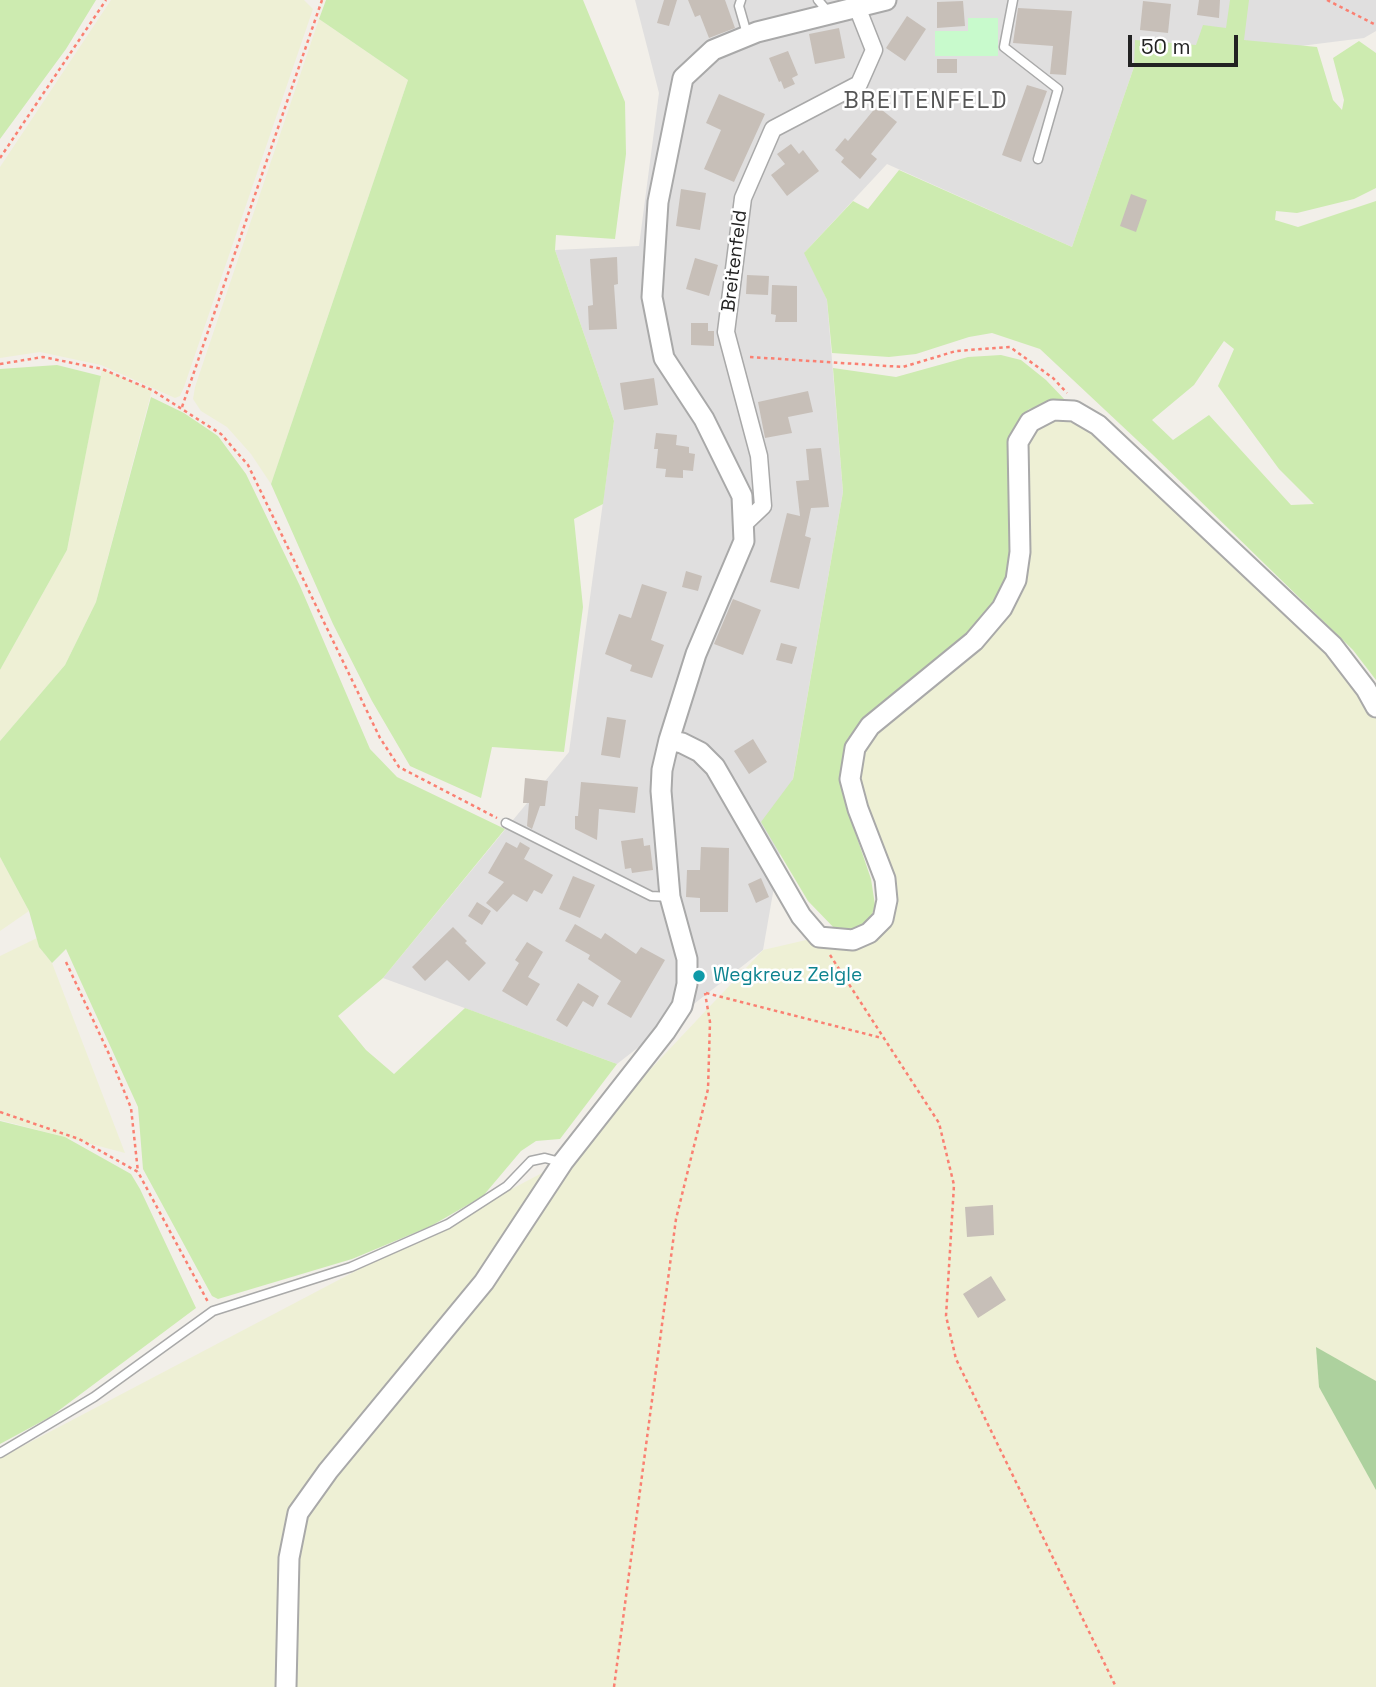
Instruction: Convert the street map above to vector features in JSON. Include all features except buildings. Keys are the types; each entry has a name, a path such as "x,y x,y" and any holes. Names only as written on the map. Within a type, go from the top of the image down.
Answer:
{"street":[{"path":"286,1687 289,1558 298,1513 328,1471 484,1282 563,1162 665,1031 681,1006 687,984 687,959 670,897 660,791 669,740 696,654 744,541 742,496 704,419 664,358 652,297 658,202 683,78 713,51 823,7 857,7 886,0"},
{"name":"Breitenfeld","path":"743,526 763,506 760,456 726,332 743,198 774,129 859,84 874,51 857,7"},
{"path":"669,740 700,752 715,766 801,916 819,937 853,940 869,933 883,919 887,900 886,879 858,809 850,779 855,748 870,726 974,640 1002,608 1016,580 1020,552 1018,442 1030,422 1053,410 1074,411 1098,425 1333,646 1366,689 1376,707"}],"lane":[{"path":"741,0 739,6 748,36"},
{"path":"1013,0 1004,47 1058,89 1038,159"},
{"path":"506,823 651,896 670,897"},
{"path":"0,1453 94,1397 213,1311 351,1267 448,1224 507,1186 531,1161 545,1158 563,1162"}],"path":[{"path":"0,158 106,0"},
{"path":"182,407 322,0"},
{"path":"1327,0 1376,26"},
{"path":"732,356 903,367 956,351 1010,347 1053,378 1071,397"},
{"path":"0,364 43,356 102,369 152,390 221,434 248,465 380,738 399,766 506,823"},
{"path":"819,937 939,1123 954,1185 946,1316 956,1359 1116,1687"},
{"path":"66,962 131,1108 138,1172 213,1311"},
{"path":"687,984 705,993 884,1039"},
{"path":"614,1687 676,1219 708,1088 710,1022 705,993"},
{"path":"0,1112 79,1139 138,1172"}],"shaded area":[{"path":"635,0 1376,0 1376,31 1364,38 1134,67 1072,247 887,164 805,252 827,300 843,492 763,950 617,1064 383,978 569,752 614,421 555,250 639,246 659,93"}],"green space":[{"path":"0,0 96,0 66,49 0,139"},
{"path":"111,0 304,0 313,9 184,387 180,396 175,398 101,365 40,352 0,358 0,167"},
{"path":"326,0 583,0 625,102 626,154 615,239 556,235 555,250 614,421 603,504 574,519 583,607 564,752 492,747 481,798 410,766 372,701 333,624 271,484 408,80 319,19"},
{"path":"1230,0 1249,0 1244,40 1317,47 1333,100 1342,110 1344,100 1333,58 1359,41 1376,53 1376,188 1354,199 1297,213 1276,211 1275,220 1298,227 1376,201 1376,680 1353,650 1040,349 992,333 969,337 916,354 889,357 832,353 827,300 804,253 853,201 868,209 899,170 1072,247 1134,67 1135,40 1196,45 1203,25 1226,28","holes":["1224,341 1234,349 1218,386 1279,469 1314,504 1291,505 1209,415 1173,440 1152,420 1194,385"]},
{"path":"968,18 998,18 998,56 935,56 935,31 968,31"},
{"path":"319,19 408,80 271,484 251,454 227,427 201,411 193,399"},
{"path":"1001,355 1021,360 1066,401 1029,409 1016,424 1009,450 1011,550 1006,580 998,600 979,626 848,738 842,763 842,783 871,879 875,905 870,920 862,929 851,932 837,931 808,901 761,822 793,779 843,492 833,368 896,377 968,357"},
{"path":"57,365 101,376 67,550 0,670 0,369"},
{"path":"102,369 152,390 96,602 65,665 0,741 0,670 67,550"},
{"path":"151,397 184,413 218,436 246,474 300,586 370,749 397,777 505,829 383,978 338,1016 366,1050 394,1074 465,1008 617,1064 560,1139 536,1141 521,1151 483,1196 431,1226 352,1259 218,1299 212,1296 143,1169 138,1107 66,949 52,963 39,947 29,911 0,857 0,741 65,665 96,602"},
{"path":"1074,411 1358,679 1376,718 1376,1687 0,1687 0,1458 563,1162 763,950 819,937 896,893 861,798 855,748 933,686 1011,611 1026,488 1030,422"},
{"path":"0,857 29,911 0,931"},
{"path":"37,938 39,947 52,963 125,1153 0,1120 0,956"},
{"path":"0,1121 65,1137 131,1174 196,1308 50,1417 0,1444"},
{"path":"1316,1347 1376,1381 1376,1490 1319,1387"}],"place":[{"name":"Wegkreuz Zelgle","path":"699,976"}],"district":[{"name":"BREITENFELD","path":"926,102"}]}
